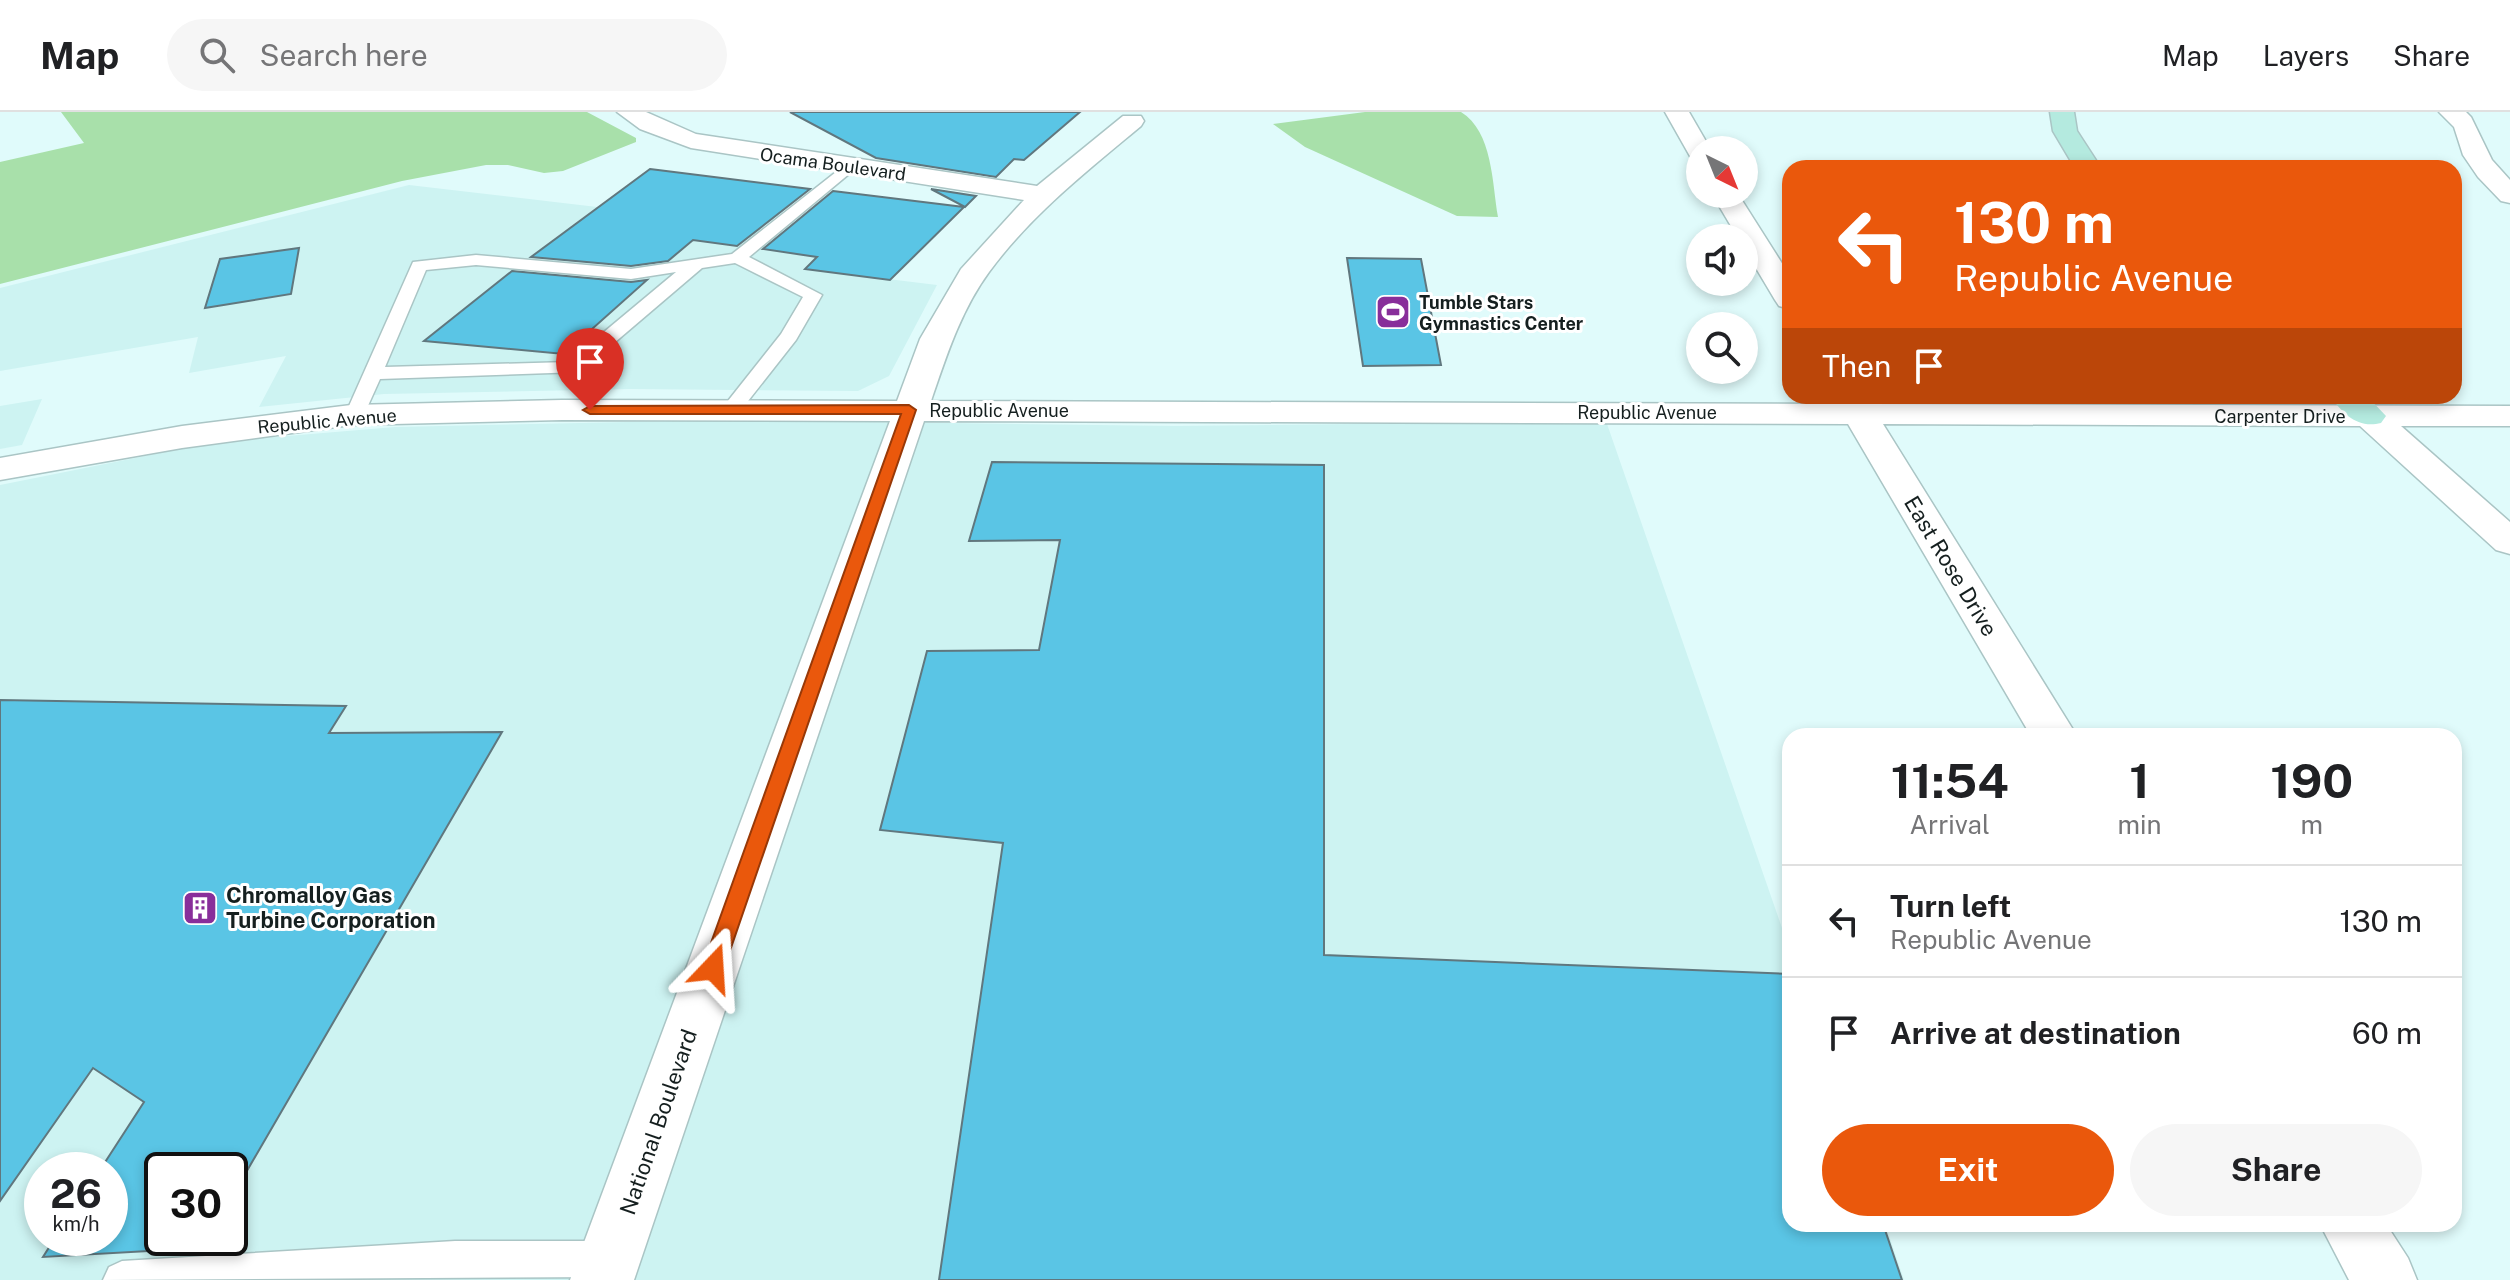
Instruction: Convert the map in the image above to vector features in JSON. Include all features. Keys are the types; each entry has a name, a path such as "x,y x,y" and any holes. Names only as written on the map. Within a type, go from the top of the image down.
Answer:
{"street":[{"name":"Ocama Boulevard","path":"629,112 691,141 1043,195"},
{"path":"1677,112 1690,136"},
{"path":"2062,112 2065,131 2083,160"},
{"path":"2451,112 2463,120 2472,135 2476,156 2510,195"},
{"name":"National Boulevard","path":"606,1270 936,339 976,269 1043,195 1132,121"},
{"path":"1734,208 1782,287"},
{"name":"Republic Avenue","path":"0,469 182,437 355,415 562,410 1853,405"},
{"name":"Carpenter Drive","path":"1853,405 2358,406 2510,416"},
{"name":"East Rose Drive","path":"1853,405 2049,728"},
{"path":"2358,406 2510,542"},
{"path":"2356,1232 2385,1280"}],"lane":[{"path":"355,415 419,266 476,260 631,274 737,258 850,166"},
{"path":"730,411 789,336 813,295 737,258"},
{"path":"371,373 573,368 698,263"},
{"path":"122,1280 451,1270 606,1270"}],"shaded area":[{"path":"409,185 597,207 563,233 682,248 713,224 792,235 774,251 817,257 806,269 937,285 889,376 858,391 630,389 384,394 259,407 286,356 189,373 198,337 0,371 0,288"},
{"path":"42,399 22,445 0,449 0,406"},
{"path":"724,420 1176,426 1606,421 1782,928 1782,1232 1888,1232 1904,1280 0,1280 0,485 215,442 395,427"}],"green space":[{"path":"61,112 587,112 636,138 636,142 563,171 544,173 508,165 486,165 402,181 0,284 0,162 84,143"},
{"path":"1365,112 1461,112 1472,121 1485,145 1498,217 1457,216 1305,147 1273,124"}],"building":[{"path":"790,112 1080,112 1024,160 1014,159 996,177 876,158"},
{"path":"650,169 810,189 737,246 693,240 668,261 631,266 531,257"},
{"path":"931,189 976,196 965,207"},
{"path":"833,191 964,207 890,280 805,269 817,257 763,249"},
{"path":"299,248 291,294 205,308 220,259"},
{"name":"Tumble Stars Gymnastics Center","path":"1347,258 1421,259 1441,365 1363,366"},
{"path":"512,271 631,282 647,280 564,354 424,341"},
{"path":"992,462 1324,465 1324,955 1782,974 1782,1232 1886,1232 1902,1280 939,1280 1003,843 880,830 927,651 1039,650 1060,540 969,541"},
{"name":"Chromalloy Gas Turbine Corporation","path":"0,700 346,706 329,733 502,732 248,1169 248,1152 144,1152 144,1251 128,1252 128,1152 112,1152 144,1102 93,1068 34,1152 24,1152 24,1167 0,1201"}],"place":[{"name":"Tumble Stars Gymnastics Center","path":"1393,312"},
{"name":"Chromalloy Gas Turbine Corporation","path":"200,908"}],"route":[{"path":"590,410 909,410 713,968"}]}
